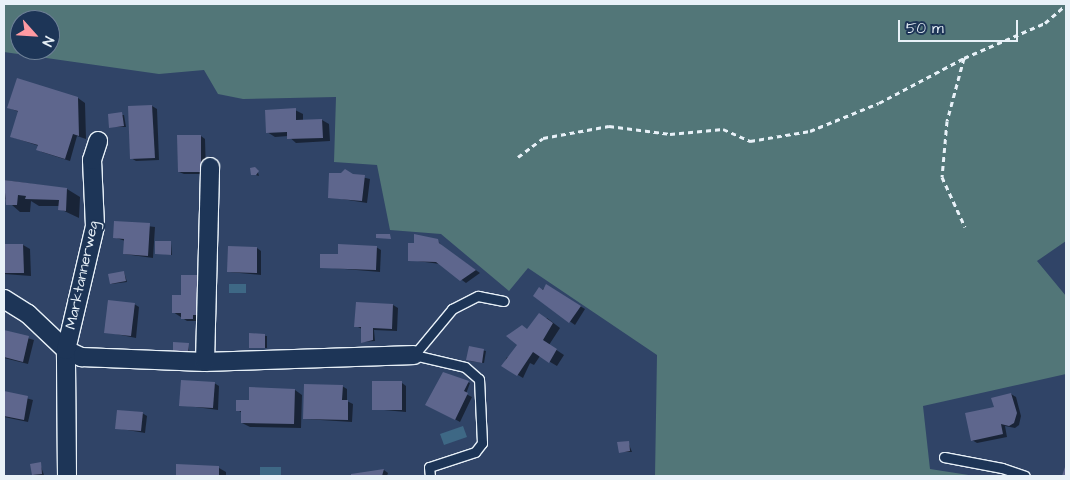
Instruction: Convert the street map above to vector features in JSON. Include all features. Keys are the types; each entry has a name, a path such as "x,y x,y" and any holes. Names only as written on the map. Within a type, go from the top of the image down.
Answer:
{"street":[{"name":"Marktannerweg","path":"67,476 66,350 95,226 92,160 98,140"},
{"path":"205,362 210,167"},
{"name":"Marktannerweg","path":"4,298 28,314 66,350 82,357 205,362 414,355"}],"lane":[{"path":"430,476 429,467 475,452 482,443 479,379 465,367 414,355 452,309 478,296 504,301"},
{"path":"944,458 1002,468 1025,476"}],"path":[{"path":"518,157 543,138 608,126 670,134 723,129 750,141 810,131 879,103 964,58 1045,22 1066,5"},
{"path":"964,58 947,121 942,177 966,227"}],"green space":[{"path":"4,4 1066,4 1066,241 1037,261 1066,296 1066,374 923,406 930,469 975,476 655,476 657,355 528,268 509,291 441,234 390,230 377,165 334,162 336,97 243,99 218,94 204,70 159,74 60,60 60,10 10,10 10,53 4,52"}],"water":[{"path":"229,284 246,284 246,293 229,293"},
{"path":"463,426 467,437 444,445 440,434"},
{"path":"260,467 281,467 281,476 260,476"}],"building":[{"path":"17,78 78,97 79,136 73,134 65,159 36,150 38,145 10,137 18,111 7,108"},
{"path":"152,105 155,158 130,159 128,106"},
{"path":"296,108 296,120 322,119 323,138 287,139 287,132 266,133 265,110"},
{"path":"122,112 124,126 109,128 108,114"},
{"path":"177,135 201,135 201,172 178,172"},
{"path":"255,167 259,171 256,175 251,175 250,168"},
{"path":"345,169 353,174 365,175 362,201 328,198 329,173 341,173"},
{"path":"4,180 67,188 66,211 58,210 59,200 25,199 26,196 18,195 17,205 6,205"},
{"path":"114,221 150,223 148,256 123,254 124,239 113,238"},
{"path":"376,234 390,234 391,239 376,238"},
{"path":"414,234 438,239 439,243 476,270 460,281 436,262 408,261 408,243 414,243"},
{"path":"155,241 171,241 171,255 155,254"},
{"path":"4,244 23,244 24,273 4,273"},
{"path":"338,244 377,246 376,270 320,268 320,254 338,254"},
{"path":"228,246 257,247 257,273 227,272"},
{"path":"124,271 126,281 110,284 108,274"},
{"path":"181,275 199,275 199,315 193,315 193,319 181,319 181,313 172,313 172,295 181,295"},
{"path":"546,284 581,306 569,323 533,296 539,287 543,290"},
{"path":"108,300 135,303 131,336 104,333"},
{"path":"356,302 393,304 392,329 373,328 373,340 361,343 361,327 354,327"},
{"path":"539,313 553,323 543,340 557,349 549,363 533,352 517,376 501,366 517,345 506,336 522,325 527,329"},
{"path":"4,330 29,336 23,362 4,357"},
{"path":"249,333 265,334 265,348 249,348"},
{"path":"173,342 189,343 188,354 173,354"},
{"path":"469,346 484,349 482,363 466,360"},
{"path":"443,372 469,381 464,391 468,393 455,420 425,405"},
{"path":"181,380 215,382 213,408 179,406"},
{"path":"372,381 402,381 402,410 372,410"},
{"path":"304,384 343,385 342,400 348,400 348,420 303,419"},
{"path":"249,387 295,389 294,424 241,423 241,411 236,411 236,400 249,400"},
{"path":"4,391 28,396 24,420 4,416"},
{"path":"1011,393 1017,413 1014,423 1009,426 1001,424 1003,434 971,441 965,413 994,407 991,398"},
{"path":"117,410 143,412 141,431 115,429"},
{"path":"629,441 630,451 619,453 617,442"},
{"path":"41,462 42,474 32,475 30,464"},
{"path":"176,464 219,466 219,476 176,476"},
{"path":"1066,464 1066,476 1062,476"},
{"path":"384,469 382,476 351,476 351,474"}]}
